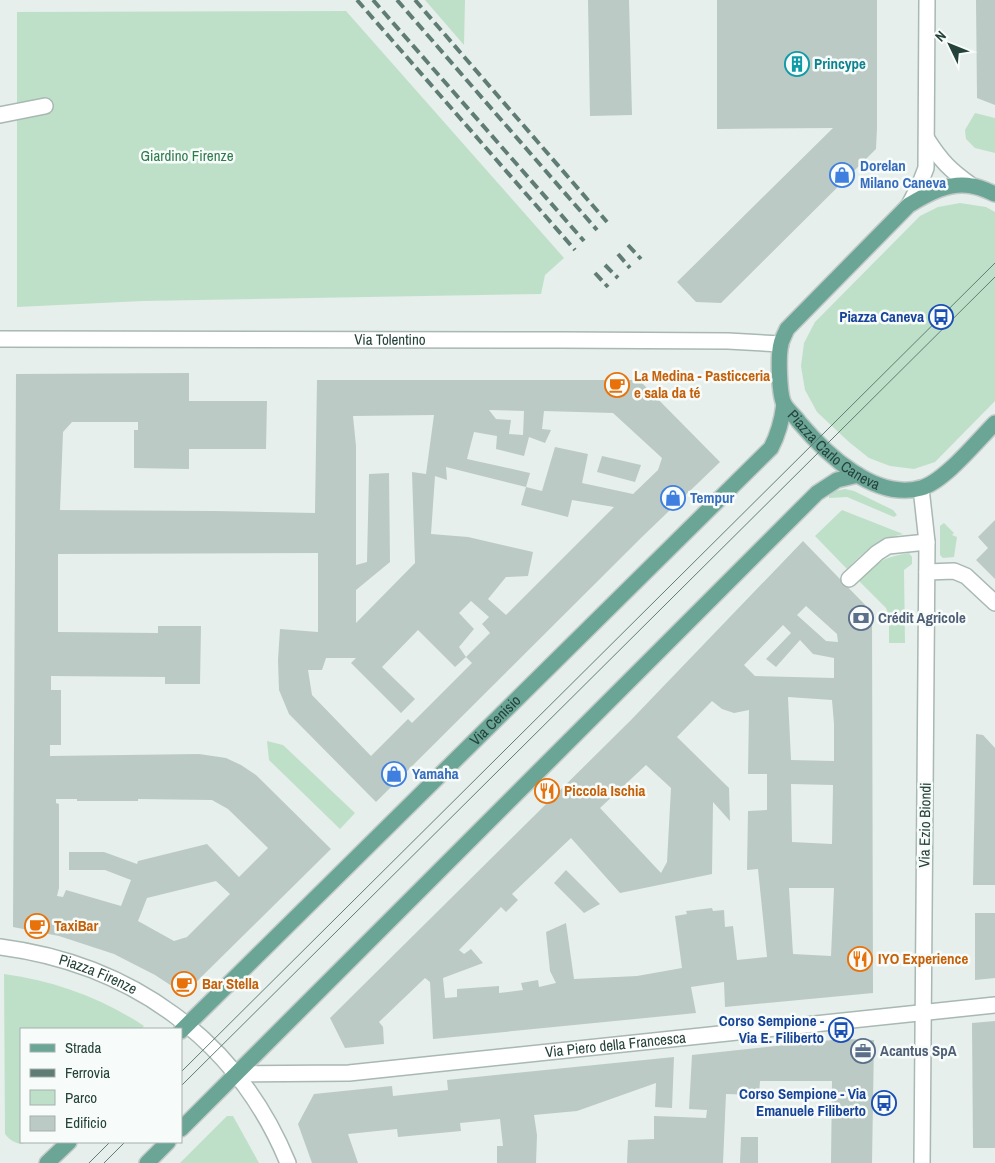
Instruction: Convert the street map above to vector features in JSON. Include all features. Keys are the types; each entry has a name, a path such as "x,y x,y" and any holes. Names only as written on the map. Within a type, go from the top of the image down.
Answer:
{"main road":[{"name":"Piazza Carlo Caneva","path":"993,430 935,482 921,488 899,491 879,486 858,475 823,448 784,404 779,364 781,344 787,330 798,316 909,204 932,192 952,186 971,185 995,194"},
{"name":"Via Cenisio","path":"184,1028 771,448 783,418 784,404"},
{"path":"182,1128 817,493 837,480 858,475"},
{"path":"47,1163 68,1143"},
{"path":"147,1163 167,1143"}],"street":[{"path":"927,0 927,139"},
{"path":"0,115 45,106"},
{"name":"Piazza Carlo Caneva","path":"927,139 940,160 971,185"},
{"name":"Piazza Carlo Caneva","path":"909,204 926,168 927,139"},
{"name":"Via Tolentino","path":"0,339 590,340 728,341 781,344"},
{"name":"Via Ezio Biondi","path":"921,488 927,542 922,1163"},
{"path":"848,579 877,552 888,546 927,542"},
{"path":"927,572 954,571 966,576 995,603"},
{"name":"Piazza Firenze","path":"0,947 47,954 100,972 148,997 184,1028 212,1048 236,1074 262,1112 276,1136 288,1163"},
{"name":"Via Piero della Francesca","path":"236,1074 349,1073 995,1005"}],"green space":[{"path":"425,0 465,0 464,45"},
{"name":"Giardino Firenze","path":"346,11 564,258 545,275 541,294 143,301 17,307 17,12"},
{"path":"975,113 995,118 995,153 975,148 966,139 965,130"},
{"path":"960,203 986,207 995,212 995,401 935,462 914,469 890,466 869,458 817,412 805,390 801,366 804,343 815,322 920,216 938,207"},
{"path":"845,489 854,491 893,510 897,515 894,517 847,497 829,498 835,491"},
{"path":"842,510 903,534 878,543 860,556 847,569 815,536"},
{"path":"944,523 954,533 952,535 957,537 954,557 943,558 940,555 940,526"},
{"path":"909,553 912,557 912,564 904,570 905,643 889,643 889,615 886,608 859,581 881,561"},
{"path":"267,741 283,745 355,813 340,829 269,760"},
{"path":"4,974 41,981 77,992 112,1007 144,1026 142,1028 20,1028 20,1143 25,1143 22,1144 13,1141 5,1134"},
{"path":"227,1116 233,1116 259,1163 180,1163"}],"building":[{"path":"588,0 629,0 632,115 590,116"},
{"name":"Princype","path":"717,0 877,0 876,149 721,303 696,302 677,282 833,128 717,129"},
{"path":"976,0 995,0 995,105 977,98"},
{"path":"189,373 189,401 267,401 266,449 189,449 189,469 134,468 134,430 138,430 138,422 72,422 63,432 60,510 315,513 317,380 639,380 720,462 376,802 289,714 279,690 280,629 318,632 318,553 58,554 58,632 158,633 158,626 201,626 200,684 165,684 165,677 51,676 51,690 61,690 61,745 50,745 50,756 199,754 226,758 256,775 331,849 184,994 155,975 114,954 59,936 13,927 16,374","holes":["489,410 524,411 523,435 509,434 511,420 496,419","544,411 613,413 662,458 658,470 633,494 582,483 588,454 555,447 542,491 526,487 530,473 467,459 474,432 497,436 496,449 524,456 529,437 545,443 551,430 542,429","434,415 426,474 412,472 415,563 356,623 356,590 390,562 389,473 369,474 367,562 356,565 356,446 353,416","446,467 526,487 521,505 568,517 572,500 614,507 506,615 488,599 506,577 528,576 533,552 468,537 431,534 435,476 447,480","471,601 489,617 482,624 490,633 466,657 459,647 474,629 459,613","418,630 455,667 466,657 472,663 412,723 408,719 371,756 312,695 308,670 322,670 326,658 356,658 351,663 401,713 415,699 382,667","56,799 77,799 77,801 138,801 138,799 212,800 228,809 268,848 239,877 207,844 138,861 137,864 104,852 69,852 69,870 105,870 131,880 121,906 66,890 63,897 57,896 59,888 59,804 56,803","216,881 230,894 187,937 174,941 138,921 147,898"]},
{"path":"602,456 641,465 635,482 597,472"},
{"path":"995,520 995,579 976,560 988,548 978,537"},
{"path":"803,541 872,612 873,993 725,1007 724,982 691,987 696,1013 433,1039 430,982 425,978 379,1022 383,1027 384,1044 345,1048 330,1018 631,720","holes":["806,606 837,634 838,642 826,641 797,615","783,625 791,633 766,659 776,667 800,640 813,654 834,658 834,678 755,676 744,665","788,697 832,700 834,761 791,760","712,701 722,709 734,713 749,710 748,774 767,774 767,810 748,811 747,870 758,869 767,957 737,960 733,926 725,927 724,910 713,911 712,908 686,911 687,914 675,916 682,968 637,976 574,979 566,923 546,932 550,971 556,983 539,987 538,980 521,983 523,990 499,993 499,986 457,989 457,997 445,998 443,978 483,963 471,949 464,954 459,950 501,907 506,912 518,900 512,894 571,838 620,893 712,874 713,802 730,821 729,788 677,737","646,765 671,788 667,862 661,873 600,808","791,784 833,785 832,844 792,842","789,888 834,888 831,956 793,954"]},
{"path":"976,734 983,735 995,748 995,885 973,885"},
{"path":"566,870 600,904 584,913 554,883"},
{"path":"975,913 995,913 995,978 975,980"},
{"path":"995,1021 995,1148 973,1148 972,1023"},
{"path":"842,1039 874,1040 872,1163 831,1163 832,1081 760,1081 759,1095 726,1094 723,1163 627,1163 628,1140 654,1139 654,1116 706,1118 707,1110 689,1109 692,1055"},
{"path":"674,1057 672,1108 655,1107 656,1083 577,1111 534,1115 537,1135 536,1163 497,1163 497,1146 503,1146 500,1119 460,1123 461,1131 398,1137 397,1129 348,1134 358,1163 312,1163 298,1124 314,1094 392,1086 393,1096 448,1090 447,1080"},
{"path":"741,1137 758,1137 758,1163 740,1163"}],"tram line":[{"path":"182,1071 995,263"},
{"path":"182,1085 995,277"},
{"path":"89,1163 109,1143"},
{"path":"104,1163 124,1143"}],"railway":[{"path":"357,0 575,250"},
{"path":"373,0 584,241"},
{"path":"397,0 597,230"},
{"path":"415,0 607,222"},
{"path":"628,245 641,259"},
{"path":"618,254 630,268"},
{"path":"605,265 618,278"},
{"path":"595,273 608,287"}],"place":[{"name":"Princype","path":"797,64"},
{"name":"Dorelan Milano Caneva","path":"842,175"},
{"name":"Piazza Caneva","path":"941,317"},
{"name":"La Medina - Pasticceria e sala da té","path":"617,385"},
{"name":"Tempur","path":"673,498"},
{"name":"Crédit Agricole","path":"861,618"},
{"name":"Yamaha","path":"394,774"},
{"name":"Piccola Ischia","path":"547,791"},
{"name":"TaxiBar","path":"37,926"},
{"name":"IYO Experience","path":"860,959"},
{"name":"Bar Stella","path":"184,984"},
{"name":"Corso Sempione - Via E. Filiberto","path":"841,1030"},
{"name":"Acantus SpA","path":"863,1051"},
{"name":"Corso Sempione - Via Emanuele Filiberto","path":"884,1103"}]}
